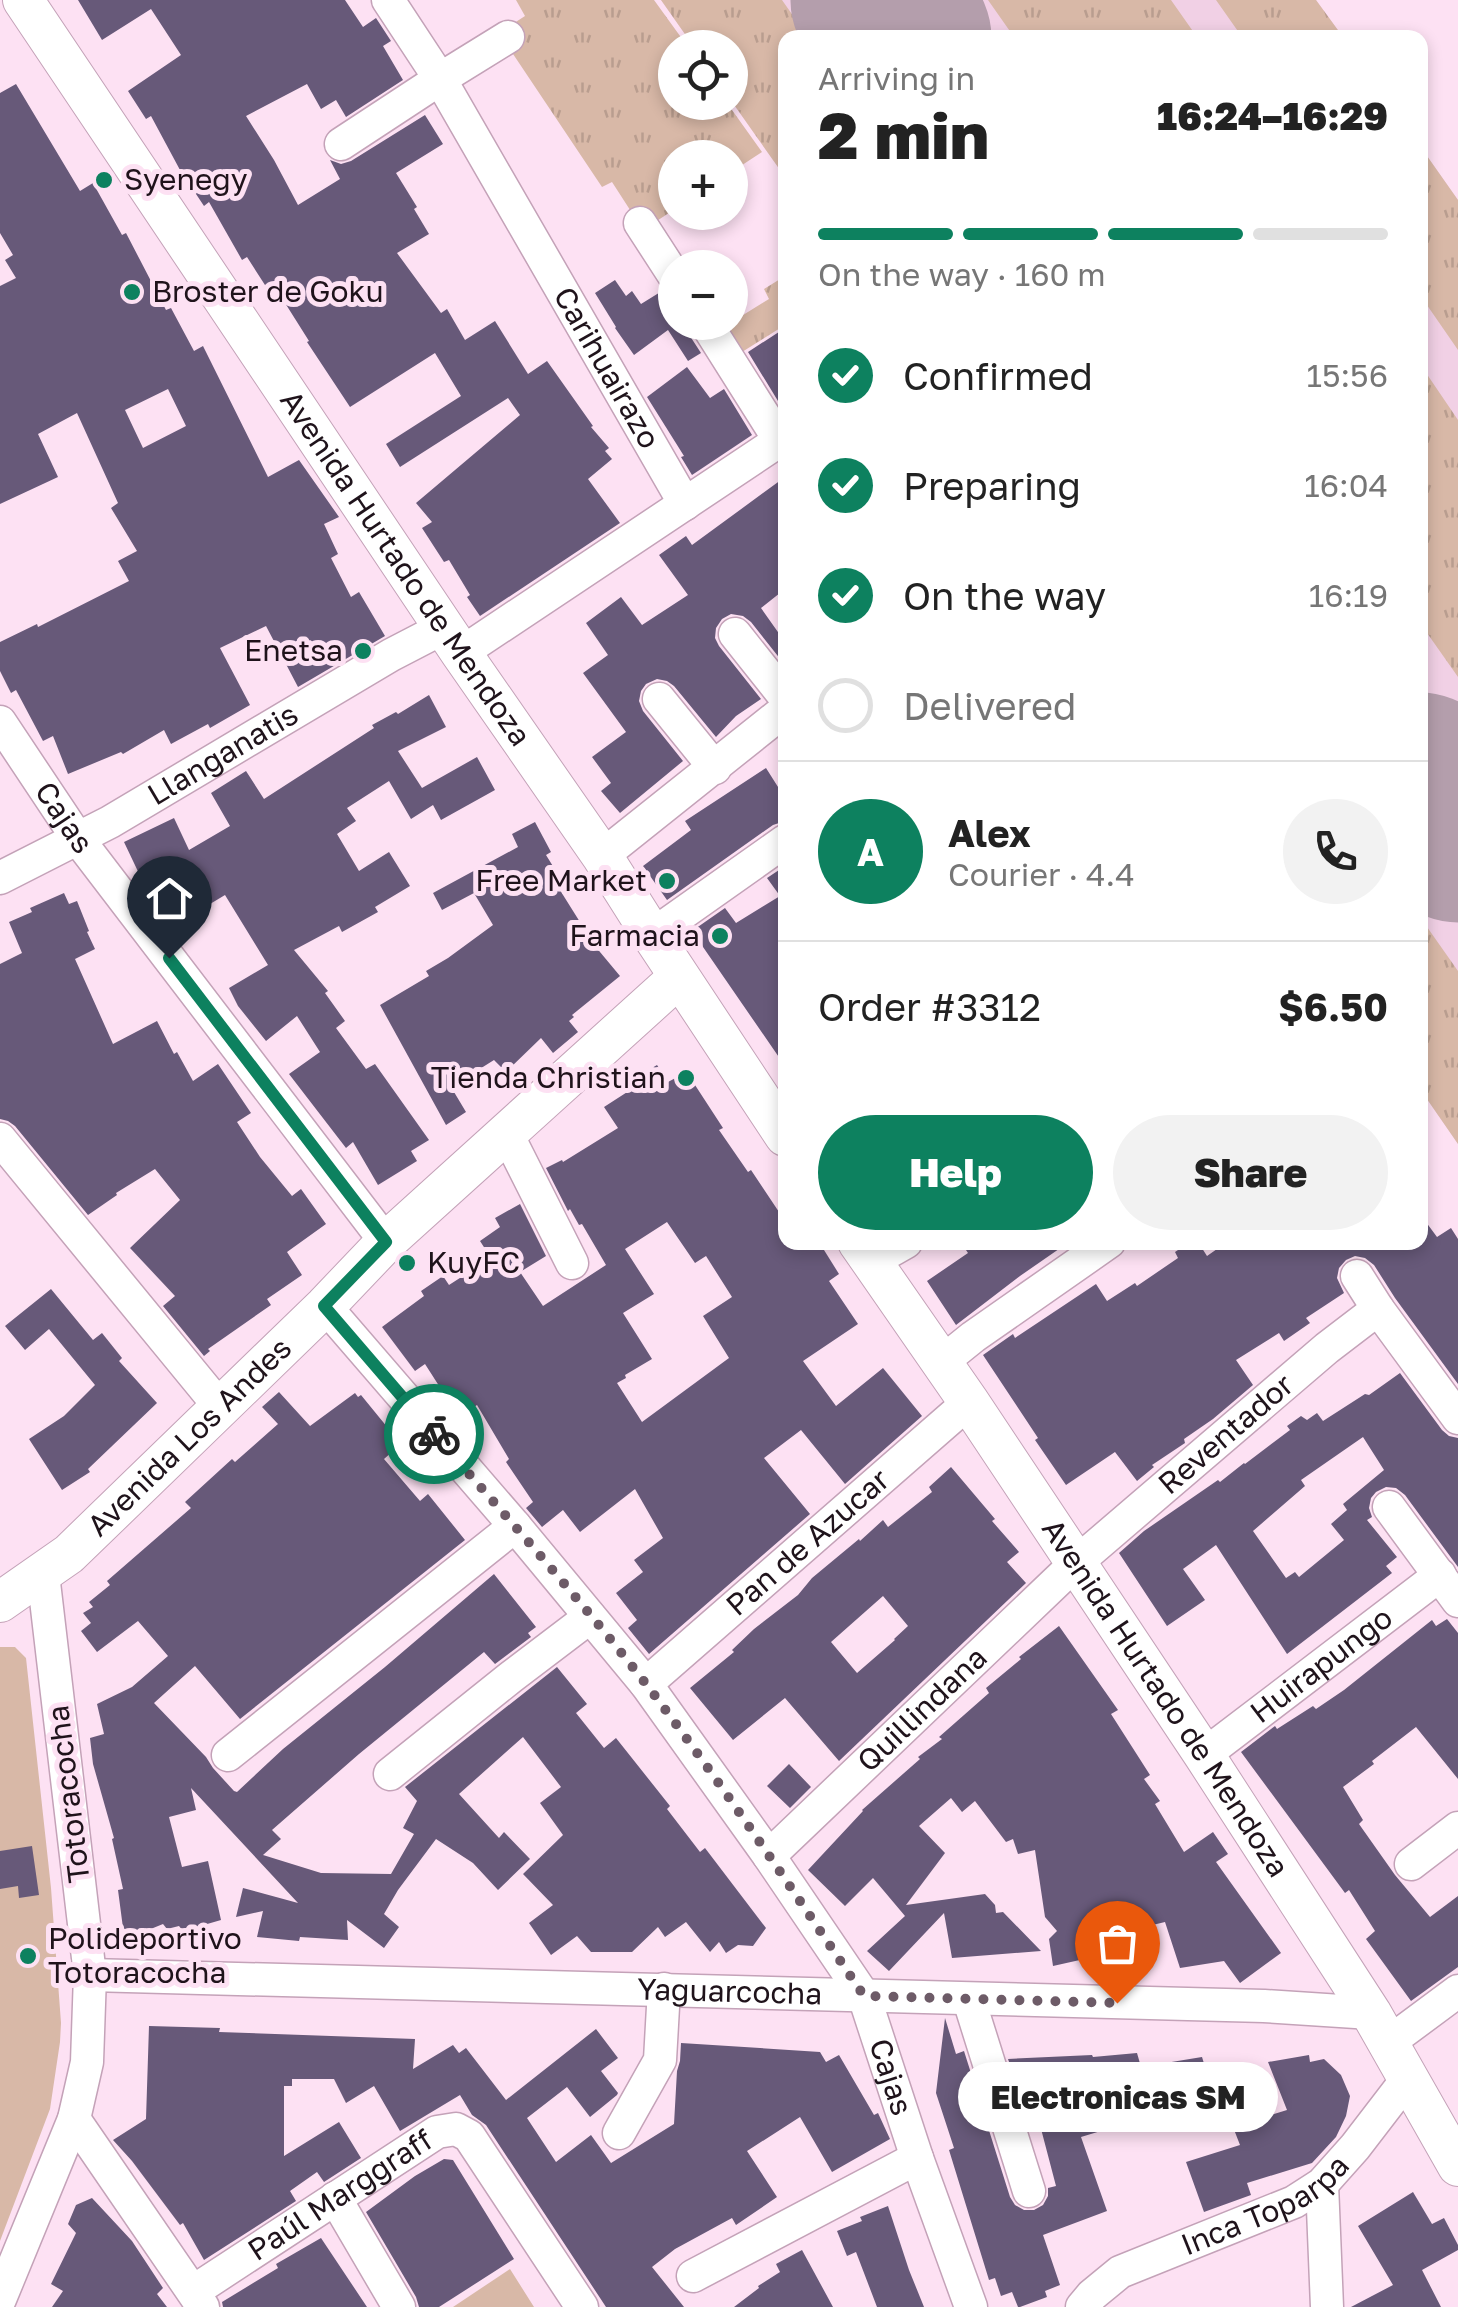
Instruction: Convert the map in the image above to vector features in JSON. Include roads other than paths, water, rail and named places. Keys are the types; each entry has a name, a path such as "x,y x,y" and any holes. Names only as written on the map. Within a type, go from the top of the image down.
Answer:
{"main road":[{"name":"Avenida Hurtado de Mendoza","path":"23,0 778,1122"},
{"name":"Avenida Los Andes","path":"0,1602 69,1554 386,1242 679,977"},
{"name":"Avenida Hurtado de Mendoza","path":"879,1250 942,1362 1204,1755 1379,2028 1458,2166"}],"street":[{"name":"Carihuairazo","path":"388,0 440,79 684,504"},
{"path":"341,144 508,37"},
{"path":"640,223 658,250"},
{"path":"717,340 778,433"},
{"path":"453,640 684,504 778,442"},
{"path":"736,634 778,688"},
{"name":"Llanganatis","path":"0,878 127,812 391,656 453,640"},
{"path":"659,699 714,768"},
{"path":"602,856 778,716"},
{"name":"Cajas","path":"0,722 78,838 386,1242"},
{"path":"652,935 778,846"},
{"path":"506,1132 572,1263"},
{"path":"0,1138 220,1407"},
{"path":"942,1362 1098,1250"},
{"path":"1357,1276 1458,1418"},
{"name":"Cajas","path":"324,1306 646,1684 864,1996 970,2307"},
{"name":"Reventador","path":"1076,1563 1378,1309"},
{"name":"Pan de Azucar","path":"646,1684 969,1402"},
{"name":"Huirapungo","path":"1204,1755 1449,1588 1388,1507"},
{"path":"228,1755 515,1526"},
{"name":"Quillindana","path":"769,1856 1076,1563"},
{"name":"Totoracocha","path":"0,2298 74,2119 87,2062 90,1975 43,1574"},
{"path":"390,1774 590,1616"},
{"path":"1410,1864 1458,1828"},
{"name":"Yaguarcocha","path":"90,1975 1264,2006 1379,2028"},
{"path":"619,2134 660,2060 664,1990"},
{"path":"1379,2028 1458,1990"},
{"path":"969,2000 1030,2191"},
{"name":"Inca Toparpa","path":"1087,2301 1120,2272 1294,2202 1322,2184 1356,2147 1408,2078"},
{"path":"74,2119 198,2299"},
{"name":"Paúl Marggraff","path":"198,2299 336,2198 437,2132 456,2129 469,2136 582,2307"},
{"path":"693,2276 917,2158"},
{"path":"1322,2184 1326,2307"},
{"path":"336,2198 399,2307"}],"place":[{"name":"Syenegy","path":"104,180"},
{"name":"Broster de Goku","path":"132,292"},
{"name":"Enetsa","path":"363,651"},
{"name":"Free Market","path":"667,881"},
{"name":"Farmacia","path":"720,936"},
{"name":"Tienda Christian","path":"686,1078"},
{"name":"KuyFC","path":"407,1263"},
{"name":"Polideportivo Totoracocha","path":"28,1956"},
{"name":"Electronicas SM","path":"1117,2003"}]}
